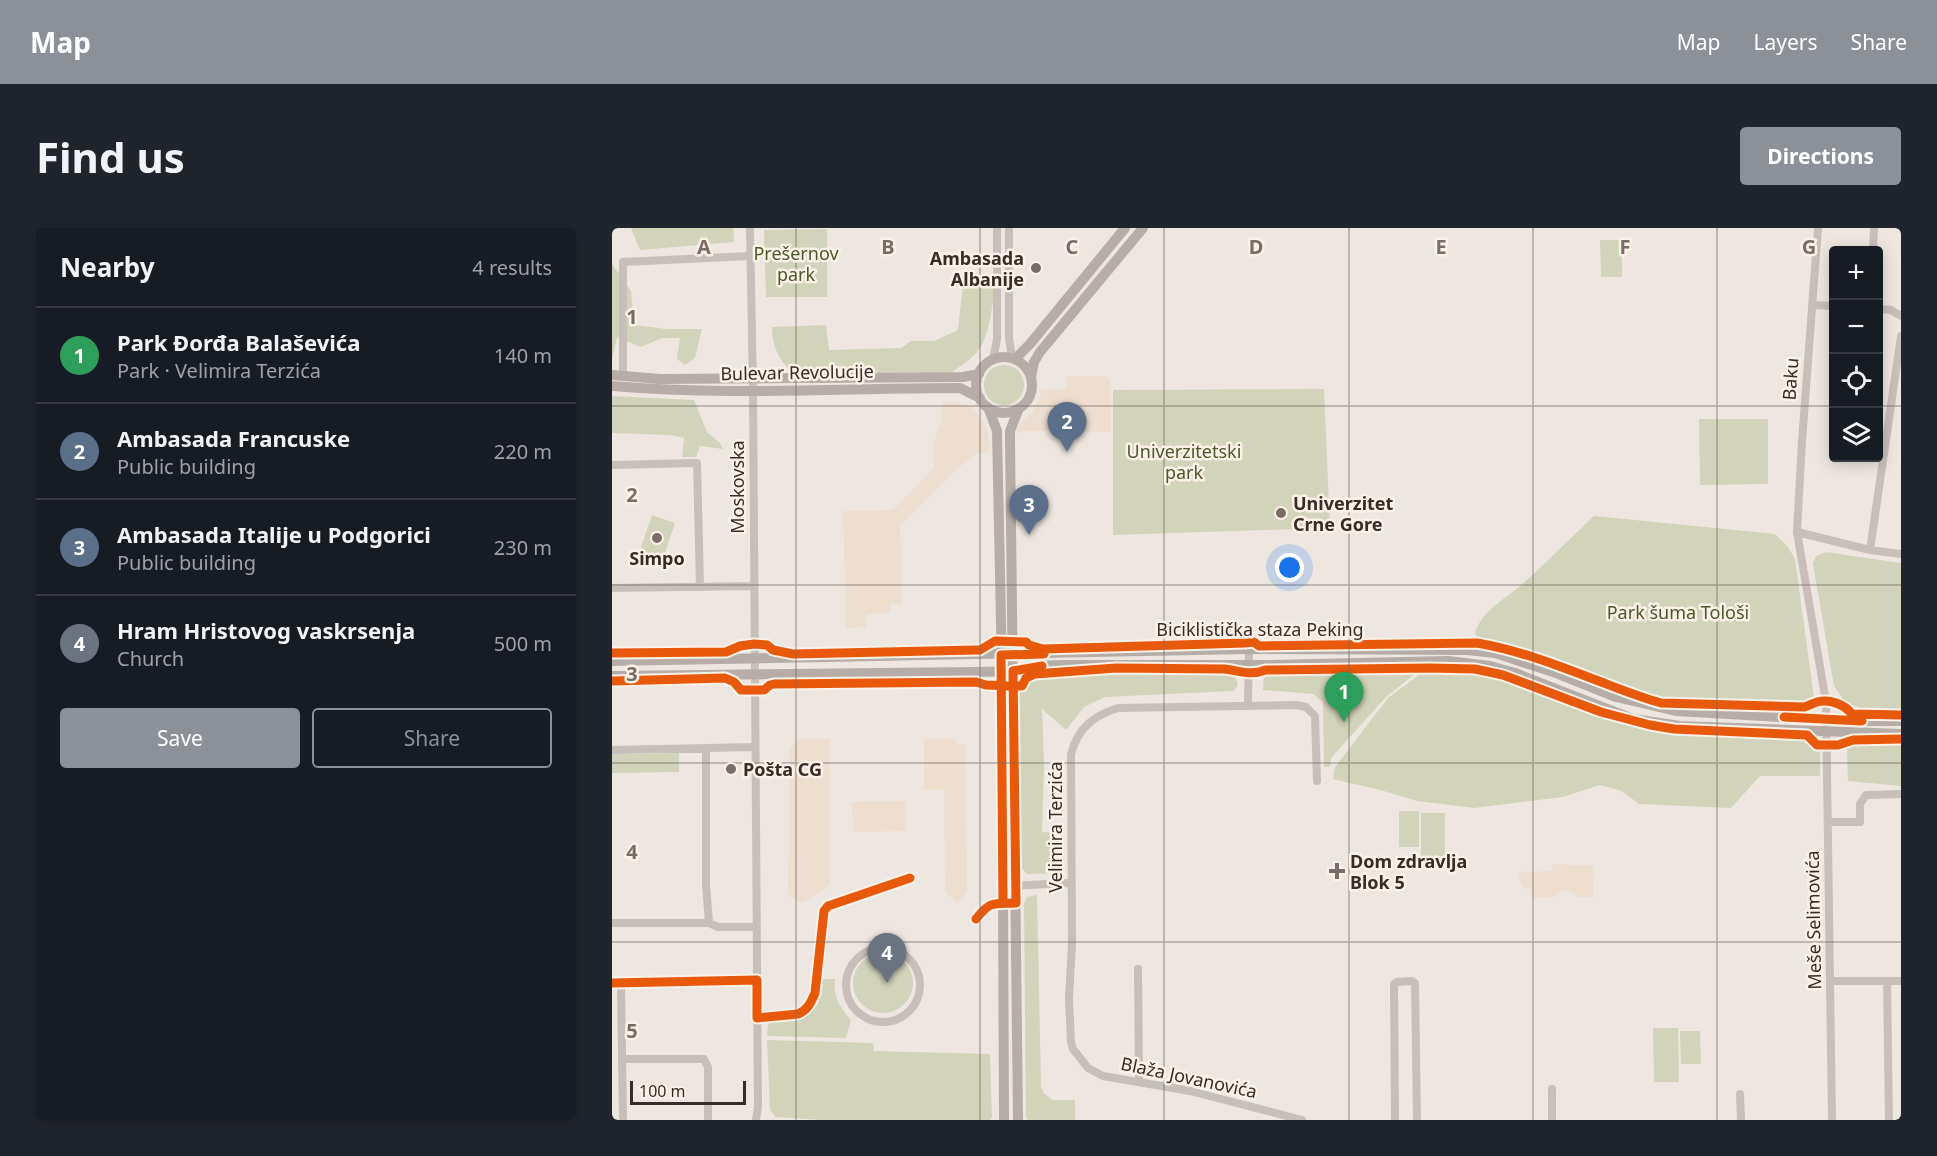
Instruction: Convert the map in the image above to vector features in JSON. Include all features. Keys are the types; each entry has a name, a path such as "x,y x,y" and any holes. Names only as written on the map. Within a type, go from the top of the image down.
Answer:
{"main road":[{"path":"1014,359 1030,344 1125,228"},
{"path":"988,407 1007,412 1019,408 1027,401 1031,392 1034,362 1040,352 1143,228"},
{"path":"1007,655 997,431 988,407 980,398 977,389 982,368 999,358 1014,359 1025,366 1031,377"},
{"name":"Bulevar Revolucije","path":"612,386 652,389 963,377 979,374"},
{"name":"Bulevar Revolucije","path":"618,376 753,384 960,388 980,398"},
{"path":"1004,1120 1003,886 1010,431 1019,408"},
{"path":"612,661 1249,649 1467,650 1495,653 1556,673 1616,697 1676,711 1901,721"},
{"path":"612,676 1007,671 1035,666 1064,665 1248,665 1448,661 1467,662 1515,673 1633,719 1680,726 1901,734"},
{"path":"1007,671 1016,886 1018,1120"}],"street":[{"name":"Moskovska","path":"750,228 758,1118"},
{"path":"993,360 997,339 997,228"},
{"path":"1009,228 1010,338 1014,359"},
{"name":"Baku","path":"1818,228 1797,532 1827,719"},
{"path":"1873,246 1874,228"},
{"path":"618,376 623,262 750,256"},
{"path":"1812,305 1829,306"},
{"path":"1883,309 1891,310 1901,316"},
{"path":"1870,550 1901,336"},
{"path":"612,465 697,463 700,587"},
{"path":"1797,532 1870,550 1901,554"},
{"path":"612,588 754,586"},
{"path":"1248,705 1249,649"},
{"name":"Velimira Terzića","path":"1077,1054 1071,1042 1069,1006 1072,943 1071,754 1074,743 1091,720 1099,714 1118,708 1248,705 1306,707 1313,713 1316,721 1317,781"},
{"name":"Meše Selimovića","path":"1827,719 1832,1120"},
{"path":"612,750 755,747"},
{"path":"706,748 706,884 709,923"},
{"path":"1829,822 1860,822 1860,804 1866,795 1872,793 1901,794"},
{"path":"1003,886 1071,883"},
{"path":"612,923 709,923 718,927 756,927"},
{"path":"874,949 899,951 910,959 918,972 920,988 915,1004 904,1016 896,1020 879,1022 864,1016 852,1005 848,997 846,980 852,964 866,952 874,949"},
{"path":"1138,969 1139,1082"},
{"path":"623,1120 622,1059 616,983 757,980"},
{"path":"1395,1120 1394,984 1412,981 1415,983 1417,1120"},
{"path":"1831,981 1901,981"},
{"path":"1887,981 1889,1120"},
{"name":"Blaža Jovanovića","path":"1077,1054 1088,1068 1095,1072 1212,1096 1302,1120"},
{"path":"622,1059 704,1059 708,1067 708,1120"},
{"path":"1552,1089 1552,1120"},
{"path":"1740,1094 1741,1120"}],"green space":[{"path":"631,228 733,228 734,242 640,250"},
{"name":"Prešernov park","path":"827,229 827,297 766,297 764,230"},
{"path":"1600,240 1622,240 1622,277 1601,277"},
{"path":"612,264 631,291 634,325 666,329 702,329 695,358 685,365 677,359 680,338 662,338 641,347 617,337 612,359"},
{"path":"964,275 996,279 984,341 974,355 952,372 793,372 783,363 777,352 772,327 826,325 829,350 901,348 911,341 934,341 958,330"},
{"path":"1004,365 1012,366 1018,371 1023,377 1023,393 1018,399 1012,404 1004,405 996,404 990,399 985,393 984,385 985,377 990,371 996,366"},
{"name":"Univerzitetski park","path":"1324,389 1330,528 1113,535 1113,390"},
{"path":"612,396 694,400 707,432 720,443 723,449 700,446 696,457 682,457 684,438 670,435 612,433"},
{"path":"1699,419 1768,419 1768,484 1700,485"},
{"name":"Simpo","path":"652,515 675,523 662,561 639,553"},
{"name":"Park šuma Tološi","path":"1594,516 1775,534 1788,547 1795,559 1815,705 1802,708 1653,699 1526,651 1504,644 1479,641 1475,633 1482,619 1536,572"},
{"path":"1826,552 1901,563 1901,710 1860,708 1845,702 1834,686 1813,564 1816,556"},
{"path":"1035,669 1235,674 1238,686 1233,691 1105,697 1084,707 1066,730 1042,709 1044,763 1042,832 1064,836 1063,862 1059,873 1027,874 1020,866 1018,684 1024,676"},
{"path":"1423,672 1503,675 1593,710 1638,723 1812,734 1820,747 1820,776 1760,776 1731,808 1639,804 1622,791 1600,785 1563,797 1474,808 1417,801 1333,779 1335,767 1388,698"},
{"path":"1416,673 1386,697 1331,758 1330,767 1324,767 1323,702 1313,694 1263,690 1264,674"},
{"path":"1901,744 1901,786 1848,781 1847,746"},
{"path":"679,753 679,772 612,773 612,754"},
{"path":"1399,811 1419,811 1419,847 1399,847"},
{"path":"1421,813 1445,813 1445,861 1421,861"},
{"path":"1037,895 1041,1086 1044,1094 1053,1100 1075,1100 1075,1120 1028,1120 1026,1118 1024,903 1027,897"},
{"path":"883,953 900,958 908,966 913,983 908,1000 900,1008 883,1013 866,1008 858,1000 853,983 858,966 866,958"},
{"path":"822,979 835,979 838,1001 851,1020 846,1038 767,1036 768,1022 807,1014 818,1005"},
{"path":"1653,1028 1678,1028 1679,1082 1654,1082"},
{"path":"1680,1031 1700,1031 1701,1064 1681,1064"},
{"path":"767,1040 873,1043 874,1051 990,1054 992,1117 990,1120 821,1120 776,1117 770,1110"}],"shaded area":[{"path":"1067,376 1104,376 1110,380 1111,432 1021,431 1017,434 1017,428 1032,412 1039,400 1041,390 1067,389"},
{"path":"942,401 964,404 974,409 988,433 989,452 977,453 951,474 900,525 902,603 890,604 890,613 866,614 866,627 846,628 843,511 893,510 934,468 933,445 941,423"},
{"path":"956,738 956,744 965,744 967,892 957,903 945,891 944,790 924,790 924,739"},
{"path":"797,739 830,739 830,885 802,903 788,894 790,749"},
{"path":"906,801 906,831 853,832 852,802"},
{"path":"1553,864 1594,866 1593,897 1577,897 1574,892 1565,891 1558,892 1555,897 1532,898 1531,889 1521,886 1518,872 1552,871"}],"cycle path":[{"name":"Biciklistička staza Peking","path":"612,653 726,652 740,646 754,644 767,645 773,650 793,654 980,650 995,641 1026,642 1043,649 1254,642 1259,646 1477,643 1537,658 1661,703 1804,707 1827,701 1841,705 1852,714 1901,715"},
{"path":"1003,903 1001,655 1044,654"},
{"path":"976,919 993,904 1016,903 1013,671 1042,666"},
{"path":"612,681 725,678 734,682 741,690 764,690 774,684 976,682 986,685 1022,686 1026,678 1035,674 1116,668 1224,669 1250,673 1266,670 1475,669 1503,675 1601,712 1674,729 1807,735 1817,745 1838,745 1853,740 1901,739"},
{"path":"1784,717 1862,721"},
{"path":"612,983 757,980 757,1018 798,1014 807,1008 815,993 824,911 828,906 910,878"}],"place":[{"name":"Ambasada Albanije","path":"1036,268"},
{"name":"Ambasada Francuske","path":"1067,452"},
{"name":"Univerzitet Crne Gore","path":"1281,513"},
{"name":"Ambasada Italije u Podgorici","path":"1029,535"},
{"name":"Simpo","path":"657,538"},
{"name":"Park Đorđa Balaševića","path":"1344,722"},
{"name":"Pošta CG","path":"731,769"},
{"name":"Dom zdravlja Blok 5","path":"1337,871"},
{"name":"Hram Hristovog vaskrsenja","path":"887,983"}]}
